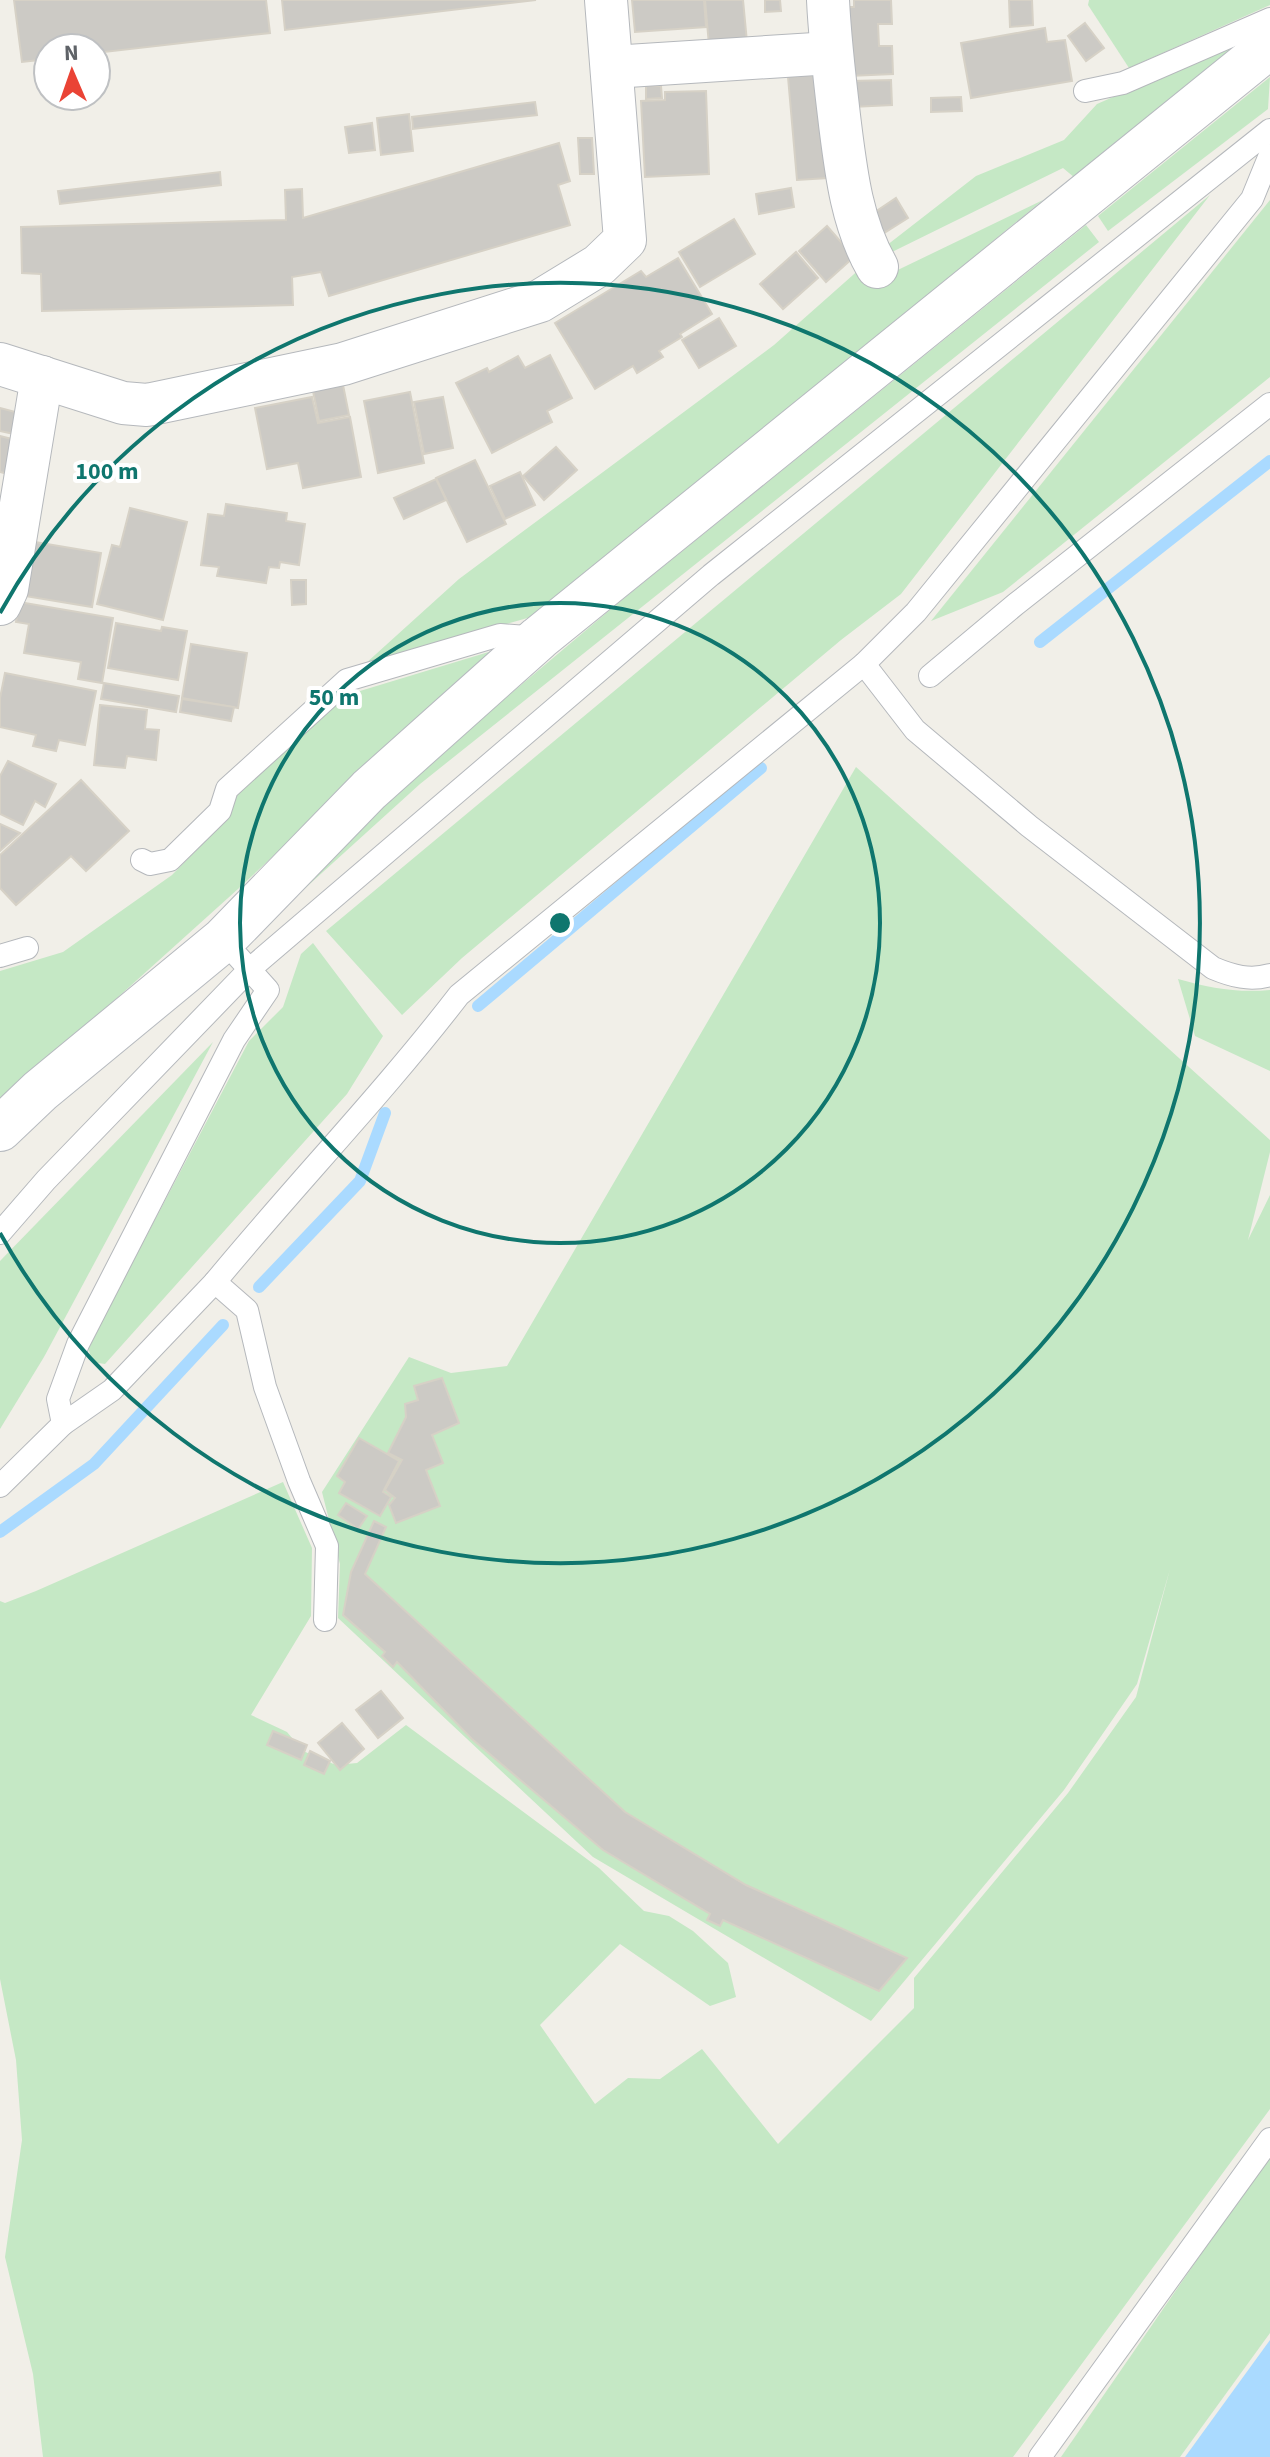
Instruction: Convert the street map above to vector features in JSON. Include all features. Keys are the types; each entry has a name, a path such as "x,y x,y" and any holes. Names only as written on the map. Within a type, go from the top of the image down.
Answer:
{"street":[{"path":"0,364 123,403 147,405 343,364 540,301 599,265 625,240 606,0"},
{"path":"828,0 831,53 850,193 867,250 877,267"},
{"path":"0,1129 40,1091 237,955 369,790 539,638 1270,46"},
{"path":"612,67 831,53"},
{"path":"0,604 7,589 42,377"}],"lane":[{"path":"1085,91 1123,83 1270,19"},
{"path":"0,1233 237,955 1270,130"},
{"path":"0,1486 63,1424 112,1390 215,1282 420,1047 459,995 864,664 916,612 1252,199 1270,155"},
{"path":"930,676 1270,404"},
{"path":"142,860 150,864 170,860 220,811 227,789 347,680 500,635 539,638"},
{"path":"864,664 915,730 1029,826 1201,958 1229,975 1249,978 1270,975"},
{"path":"0,956 27,948"},
{"path":"63,1424 58,1399 78,1344 234,1040 268,990 237,955"},
{"path":"215,1282 247,1310 265,1387 299,1481 327,1546 325,1620"},
{"path":"1040,2457 1270,2139"}],"green space":[{"path":"1089,0 1270,0 1270,5 1129,68 1088,5"},
{"path":"1251,37 1075,178 1063,168 892,252 882,249 976,176 1064,140 1097,104"},
{"path":"1270,77 1268,109 1108,231 1098,216"},
{"path":"1210,195 901,594 841,640 462,958 402,1015 326,931"},
{"path":"1043,200 538,615 365,664 459,579 774,345 862,267 877,280"},
{"path":"1270,200 1270,377 1003,592 931,621"},
{"path":"1086,225 1099,242 420,784 302,891 301,886 412,777 617,604"},
{"path":"492,651 0,1107 0,971 63,952 172,875 227,819 233,795 339,695"},
{"path":"856,767 1270,1140 1270,1152 1248,1240 1270,1195 1270,2109 1013,2457 43,2457 33,2374 5,2257 22,2140 16,2060 0,1979 0,1601 5,1603 36,1591 283,1482 312,1548 311,1616 251,1715 287,1732 303,1751 336,1765 357,1763 406,1725 599,1868 644,1911 669,1916 693,1931 728,1963 736,1997 710,2006 620,1944 540,2025 595,2104 628,2078 660,2079 702,2049 778,2144 914,2008 914,1978 1068,1793 1136,1697 1170,1569 1137,1684 1064,1790 871,2021 593,1857 338,1618 340,1564 322,1492 409,1357 451,1373 507,1366"},
{"path":"313,943 383,1036 347,1094 105,1364 92,1362 88,1347 249,1041 283,1007 301,954"},
{"path":"1178,979 1224,989 1270,990 1270,1071 1195,1036"},
{"path":"213,1042 44,1357 0,1429 0,1261"},
{"path":"1270,2154 1270,2333 1180,2457 1061,2457"}],"water":[{"path":"1270,2340 1270,2457 1185,2457"}],"building":[{"path":"14,0 266,0 270,33 112,51 112,32 32,32 32,61 22,62"},
{"path":"282,0 536,0 285,30"},
{"path":"632,0 704,0 706,27 635,32"},
{"path":"705,0 743,0 747,42 709,45"},
{"path":"765,0 780,0 781,11 765,12"},
{"path":"854,0 891,0 892,24 878,24 879,46 892,46 893,74 849,76 847,7 854,7"},
{"path":"1009,0 1032,0 1033,25 1010,27"},
{"path":"1085,23 1104,48 1086,61 1068,36"},
{"path":"1045,28 1047,42 1065,40 1072,81 971,98 961,43"},
{"path":"818,75 828,178 797,180 788,77"},
{"path":"891,80 892,105 852,107 851,81"},
{"path":"646,86 661,86 662,98 646,99"},
{"path":"706,91 709,174 645,177 641,101 665,100 665,92"},
{"path":"961,97 962,111 931,112 931,98"},
{"path":"535,102 537,115 413,129 412,117"},
{"path":"409,114 413,151 381,155 377,118"},
{"path":"372,123 375,150 349,153 345,127"},
{"path":"578,138 592,138 594,174 580,174"},
{"path":"559,143 570,181 558,185 570,225 329,296 321,272 292,277 293,305 42,311 41,274 22,273 21,227 286,220 285,190 302,189 303,218"},
{"path":"220,172 221,185 60,204 58,191"},
{"path":"791,188 794,207 759,214 756,194"},
{"path":"896,198 908,218 884,233 872,214"},
{"path":"734,219 755,254 700,287 679,252"},
{"path":"827,226 854,257 826,282 799,251"},
{"path":"796,252 818,278 783,309 760,284"},
{"path":"678,258 712,314 659,351 663,357 637,373 633,366 595,389 555,323 641,271 646,277"},
{"path":"719,318 736,346 699,368 682,340"},
{"path":"550,355 572,398 547,411 552,422 492,453 456,383 487,368 489,372 518,356 525,368"},
{"path":"343,385 349,415 319,421 313,391"},
{"path":"410,392 424,463 378,473 364,401"},
{"path":"312,397 318,423 350,417 361,477 303,488 298,463 267,469 255,408"},
{"path":"443,397 453,448 424,454 414,402"},
{"path":"0,408 19,413 14,434 0,431"},
{"path":"0,436 16,440 8,474 0,472"},
{"path":"556,447 577,470 544,500 523,476"},
{"path":"475,460 506,524 467,542 436,478"},
{"path":"520,472 535,505 505,519 490,486"},
{"path":"436,479 446,500 404,519 394,498"},
{"path":"226,504 287,513 286,521 305,524 299,565 280,562 279,568 269,567 266,583 217,576 219,567 201,565 208,514 224,516"},
{"path":"130,508 187,522 163,620 97,604 112,545 120,547"},
{"path":"35,542 101,553 92,607 25,596"},
{"path":"291,580 306,580 306,604 292,605"},
{"path":"19,602 113,618 102,683 78,679 81,662 24,653 29,624 16,622"},
{"path":"116,623 161,631 162,627 187,631 178,680 108,668"},
{"path":"191,644 247,653 238,708 182,698"},
{"path":"5,673 96,691 85,745 59,740 56,751 33,746 36,735 0,727 0,698"},
{"path":"104,683 179,696 176,712 101,699"},
{"path":"182,699 234,707 231,721 180,712"},
{"path":"100,705 147,710 145,729 159,730 156,760 127,756 125,768 94,765"},
{"path":"8,761 56,784 45,807 35,801 23,825 0,814 0,776"},
{"path":"81,780 129,831 86,871 71,856 16,905 0,888 0,855"},
{"path":"0,824 20,833 0,851"},
{"path":"442,1378 459,1423 432,1435 443,1463 426,1470 440,1506 396,1523 389,1505 395,1498 385,1490 402,1460 388,1453 406,1417 405,1404 418,1400 414,1386"},
{"path":"359,1438 399,1461 383,1492 391,1497 380,1516 339,1493 345,1482 337,1476"},
{"path":"346,1503 367,1516 358,1529 338,1515"},
{"path":"374,1521 386,1527 365,1574 625,1812 746,1885 907,1958 879,1991 723,1920 720,1926 707,1920 710,1914 603,1850 472,1739 397,1662 393,1667 382,1656 385,1652 343,1615 351,1572"},
{"path":"381,1691 403,1718 378,1738 356,1710"},
{"path":"342,1723 364,1749 340,1770 318,1743"},
{"path":"273,1731 307,1745 301,1760 267,1745"},
{"path":"310,1751 330,1761 324,1774 304,1765"}],"waterway":[{"path":"1040,642 1270,461"},
{"path":"478,1006 761,768"},
{"path":"259,1287 360,1181 385,1113"},
{"path":"0,1532 94,1464 223,1325"}]}
